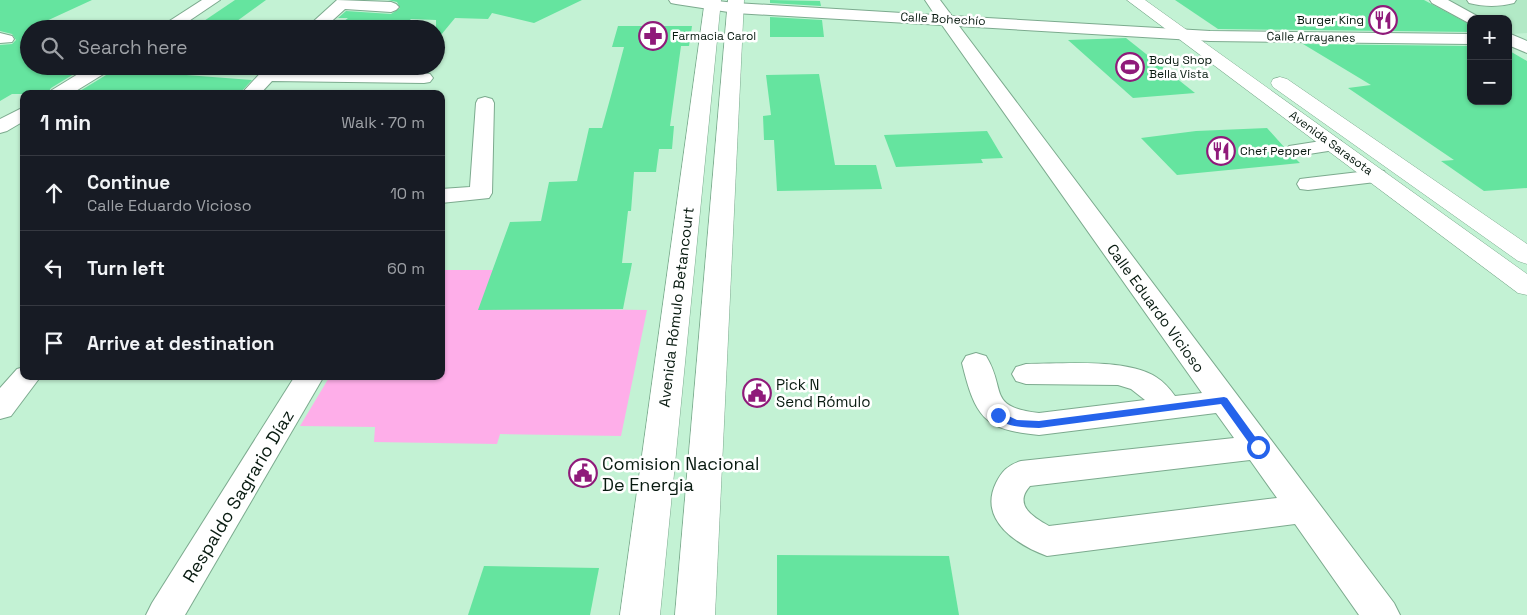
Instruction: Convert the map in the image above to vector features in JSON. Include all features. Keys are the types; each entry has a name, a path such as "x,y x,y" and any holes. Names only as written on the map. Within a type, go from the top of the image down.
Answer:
{"main road":[{"name":"Avenida Sarasota","path":"1135,0 1527,287"},
{"name":"Avenida Sarasota","path":"1159,0 1527,256"},
{"name":"Avenida Rómulo Betancourt","path":"640,615 724,3"},
{"path":"696,615 724,3"}],"street":[{"path":"181,20 213,0"},
{"name":"Calle Bohechío","path":"676,0 938,10 1090,34 1182,34 1210,36"},
{"path":"1437,0 1467,16"},
{"path":"1474,0 1496,2 1509,0"},
{"path":"323,20 344,2 391,7"},
{"name":"Calle Eduardo Vicioso","path":"938,10 1380,615"},
{"name":"Calle Arrayanes","path":"1210,36 1425,35 1467,39"},
{"path":"1514,39 1527,48"},
{"path":"65,90 89,75"},
{"path":"254,90 268,75"},
{"path":"359,75 424,78"},
{"path":"445,196 481,193 485,103"},
{"path":"0,127 20,115"},
{"path":"1308,184 1376,176"},
{"path":"976,363 983,390 990,406 1004,419 1016,423 1039,424 1224,401"},
{"path":"1026,374 1118,375 1130,377 1145,382 1153,388 1168,408"},
{"path":"0,408 24,380"},
{"name":"Respaldo Sagrario Díaz","path":"165,615 308,380"},
{"path":"1258,447 1021,474 1012,482 1007,491 1006,502 1011,514 1020,526 1032,535 1047,541 1303,509"}],"lane":[{"path":"1296,150 1334,145"}],"shaded area":[{"path":"1449,0 1527,0 1527,33 1512,33 1512,15 1477,15"},
{"path":"445,270 499,270 483,308 647,310 621,436 500,434 497,444 374,442 375,427 300,426 328,380 445,380"}],"building":[{"path":"0,0 92,0 49,20 20,20 20,75 72,75 50,90 20,90 20,94 12,94 0,101 0,45 12,44 16,40 12,34 0,31"},
{"path":"235,0 266,0 238,20 205,20"},
{"path":"388,0 582,0 534,23 492,13 488,19 455,18 445,30 445,20 345,20 348,18 338,18 346,11 391,14 400,8 397,2"},
{"path":"770,0 820,1 821,6 770,3"},
{"path":"1175,0 1424,0 1467,23 1467,32 1218,29"},
{"path":"770,17 822,20 824,37 770,37"},
{"path":"618,26 692,26 689,46 681,46 670,126 674,126 672,149 659,149 656,172 634,172 631,211 628,211 622,263 632,263 623,309 478,310 510,222 541,221 549,182 577,181 589,128 602,128 624,47 612,47"},
{"name":"Body Shop Bella Vista","path":"1126,38 1195,93 1133,98 1068,40"},
{"path":"1303,44 1467,46 1467,105 1512,105 1512,52 1527,61 1527,188 1484,191 1441,161 1454,160 1348,88 1371,85"},
{"path":"819,74 835,165 876,165 882,189 777,191 774,140 764,140 763,116 771,115 766,75"},
{"path":"106,75 186,75 252,80 243,90 82,90"},
{"name":"Chef Pepper","path":"1267,128 1285,148 1284,150 1288,155 1300,163 1177,175 1141,138 1196,131"},
{"path":"987,131 1003,158 981,159 983,163 896,167 884,135"},
{"path":"777,555 949,556 959,615 777,615"},
{"path":"484,566 599,568 590,615 468,615"}],"place":[{"name":"Burger King","path":"1383,20"},
{"name":"Farmacia Carol","path":"653,36"},
{"name":"Body Shop Bella Vista","path":"1130,67"},
{"name":"Chef Pepper","path":"1221,151"},
{"name":"Pick N Send Rómulo","path":"757,393"},
{"name":"Comision Nacional De Energia","path":"583,473"}],"route":[{"path":"998,415 1016,423 1039,424 1224,401 1258,447"}]}
